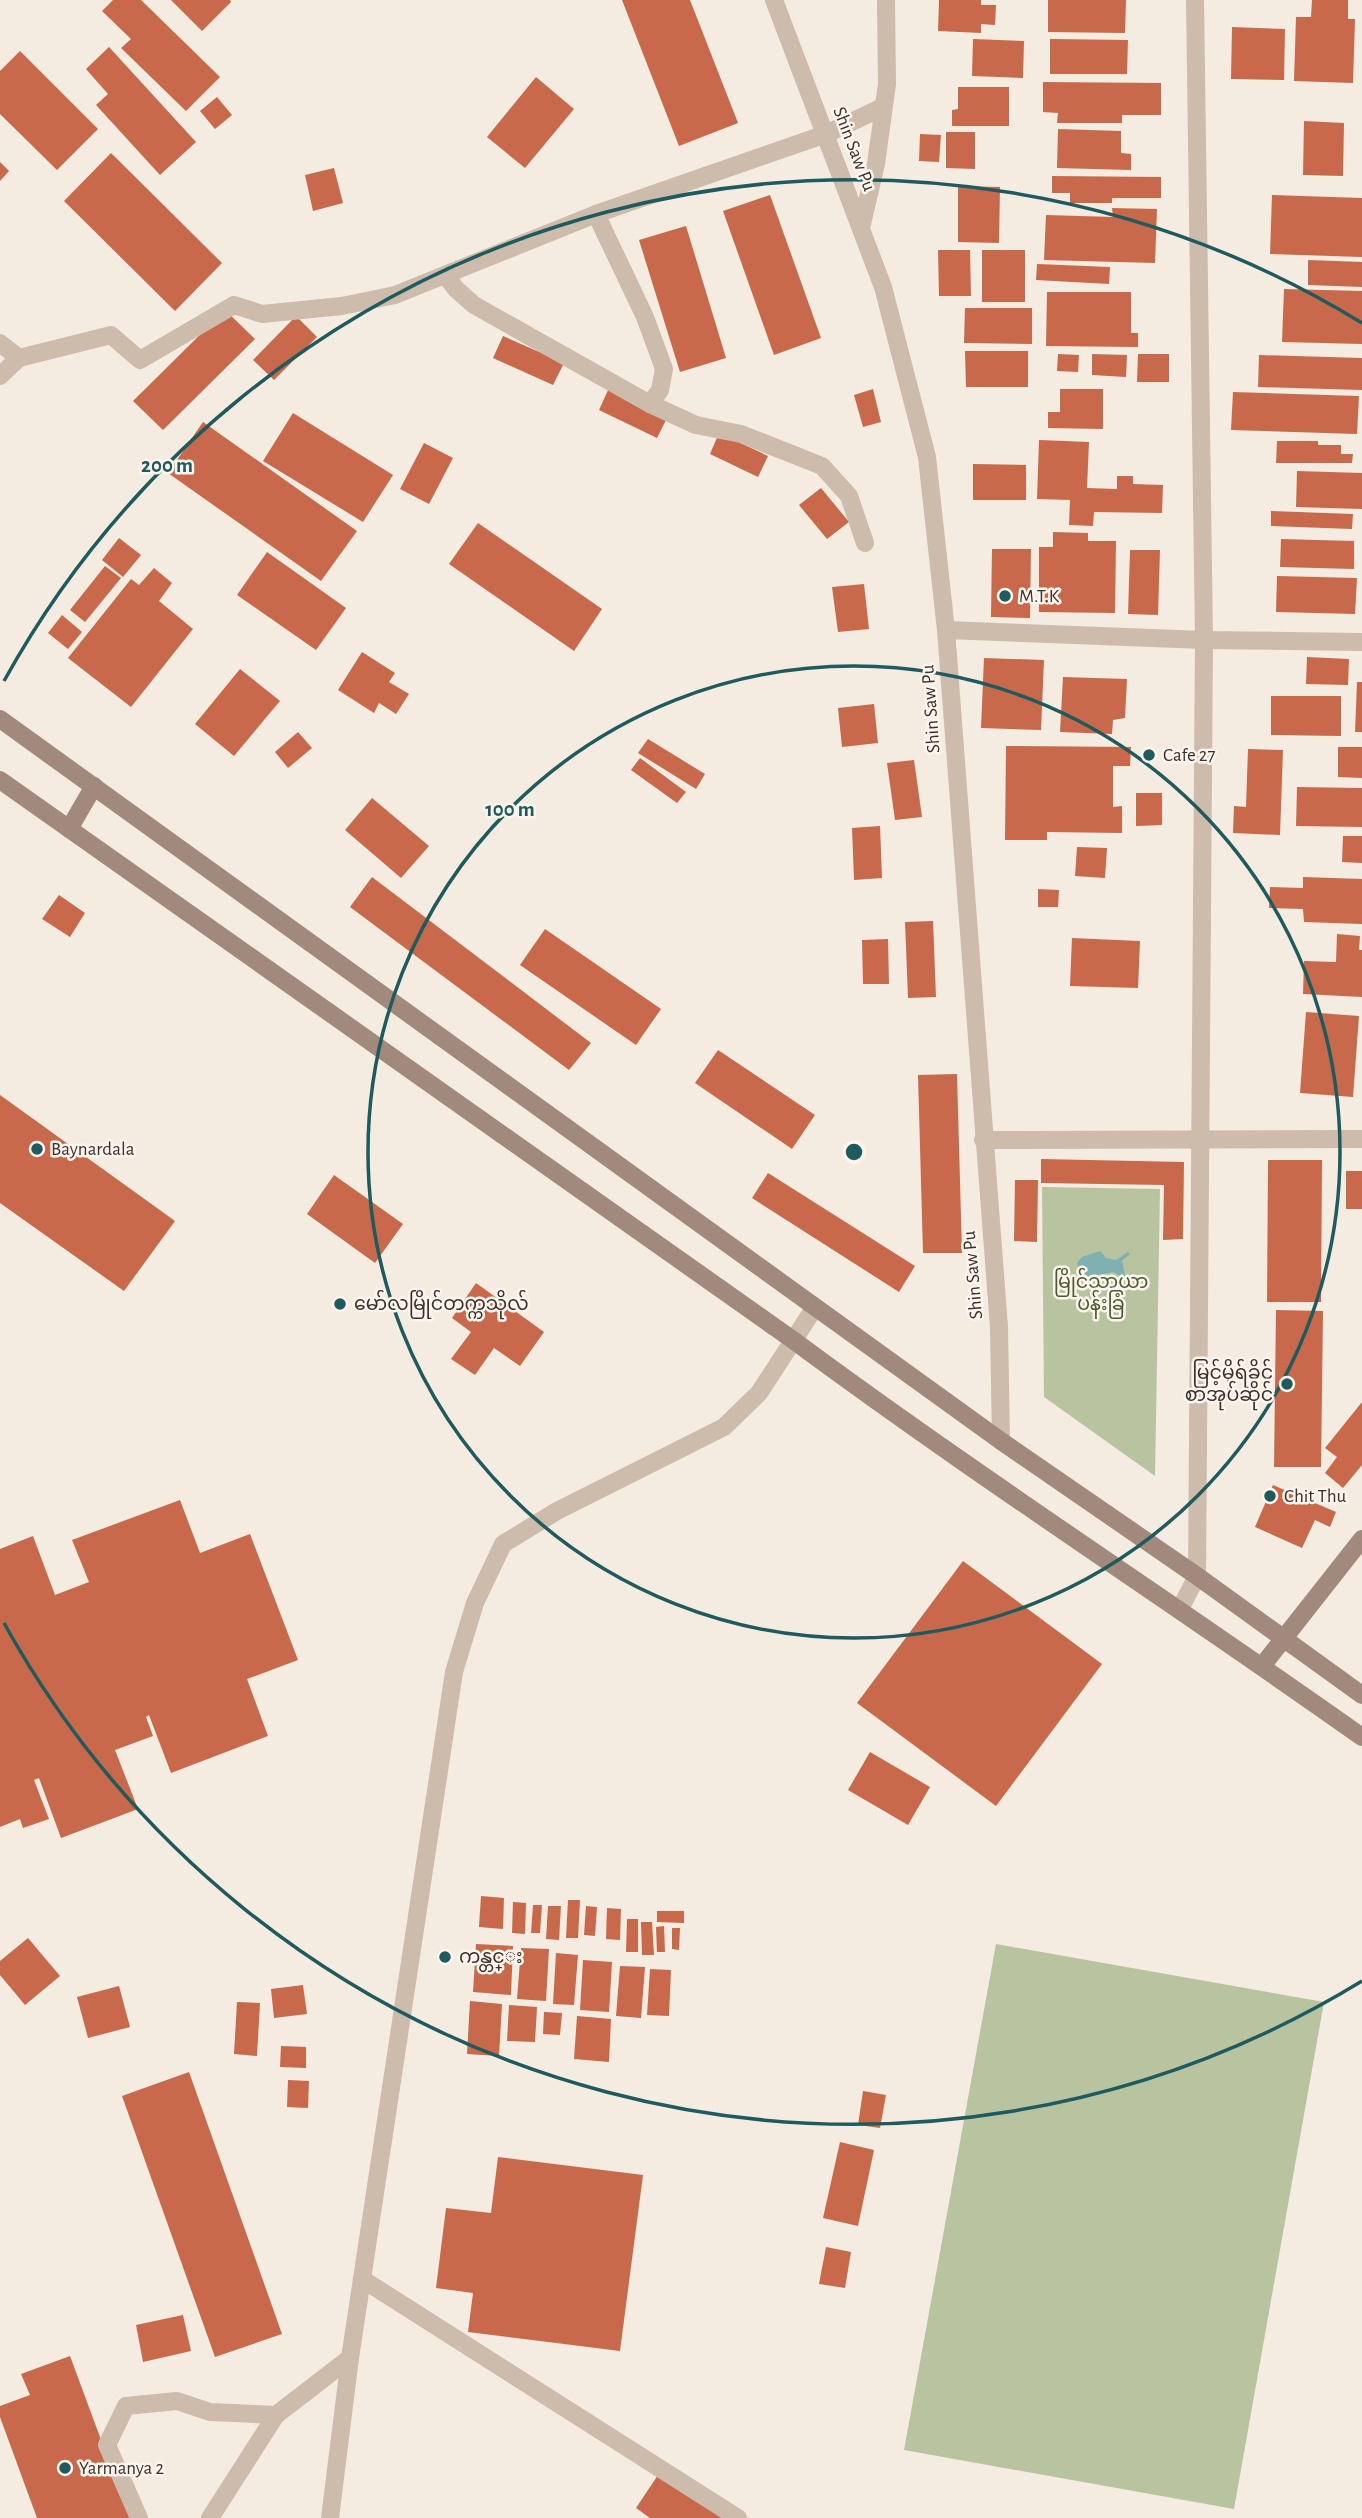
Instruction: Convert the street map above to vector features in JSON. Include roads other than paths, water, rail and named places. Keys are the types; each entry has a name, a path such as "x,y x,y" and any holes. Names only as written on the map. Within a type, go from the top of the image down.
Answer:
{"main road":[{"path":"0,719 1001,1441 1197,1576 1362,1695"},
{"path":"0,780 873,1399 1362,1737"},
{"path":"69,829 94,786"},
{"path":"1262,1666 1362,1539"}],"street":[{"name":"Shin Saw Pu","path":"774,0 883,288 927,457 946,630 999,1327 1001,1441"},
{"path":"860,228 876,164 887,84 886,0"},
{"path":"1180,1609 1197,1576 1204,640 1195,0"},
{"path":"0,376 19,358 111,335 139,360 234,305 262,314 342,306 395,295 596,214 826,134 883,107"},
{"path":"596,214 645,317 664,369 660,390 650,404"},
{"path":"446,276 474,305 650,404 696,425 741,434 822,466 849,496 865,543"},
{"path":"0,343 19,358"},
{"path":"946,630 1204,640 1362,642"},
{"path":"983,1140 1362,1139"},
{"path":"330,2518 350,2358 454,1672 475,1603 503,1544 557,1511 724,1427 759,1393 815,1307"},
{"path":"362,2280 738,2518"},
{"path":"210,2518 276,2415 350,2358"},
{"path":"139,2518 107,2445 126,2406 177,2401 210,2412 276,2415"}],"water":[{"path":"1100,1251 1106,1258 1116,1260 1128,1252 1130,1254 1122,1261 1126,1279 1113,1272 1089,1277 1078,1268 1077,1263 1082,1257"}],"place":[{"name":"M.T.K","path":"1005,596"},
{"name":"Cafe 27","path":"1149,755"},
{"name":"Baynardala","path":"37,1149"},
{"name":"မော်လမြိုင်တက္ကသိုလ်","path":"340,1304"},
{"name":"မြင့်မိုရ်ခိုင် စာအုပ်ဆိုင်","path":"1287,1384"},
{"name":"Chit Thu","path":"1270,1496"},
{"name":"ကန္တင္း","path":"445,1957"},
{"name":"Yarmanya 2","path":"65,2468"}],"park label":[{"name":"မြိုင်သာယာ ပန်းခြံ","path":"1101,1293"}]}
